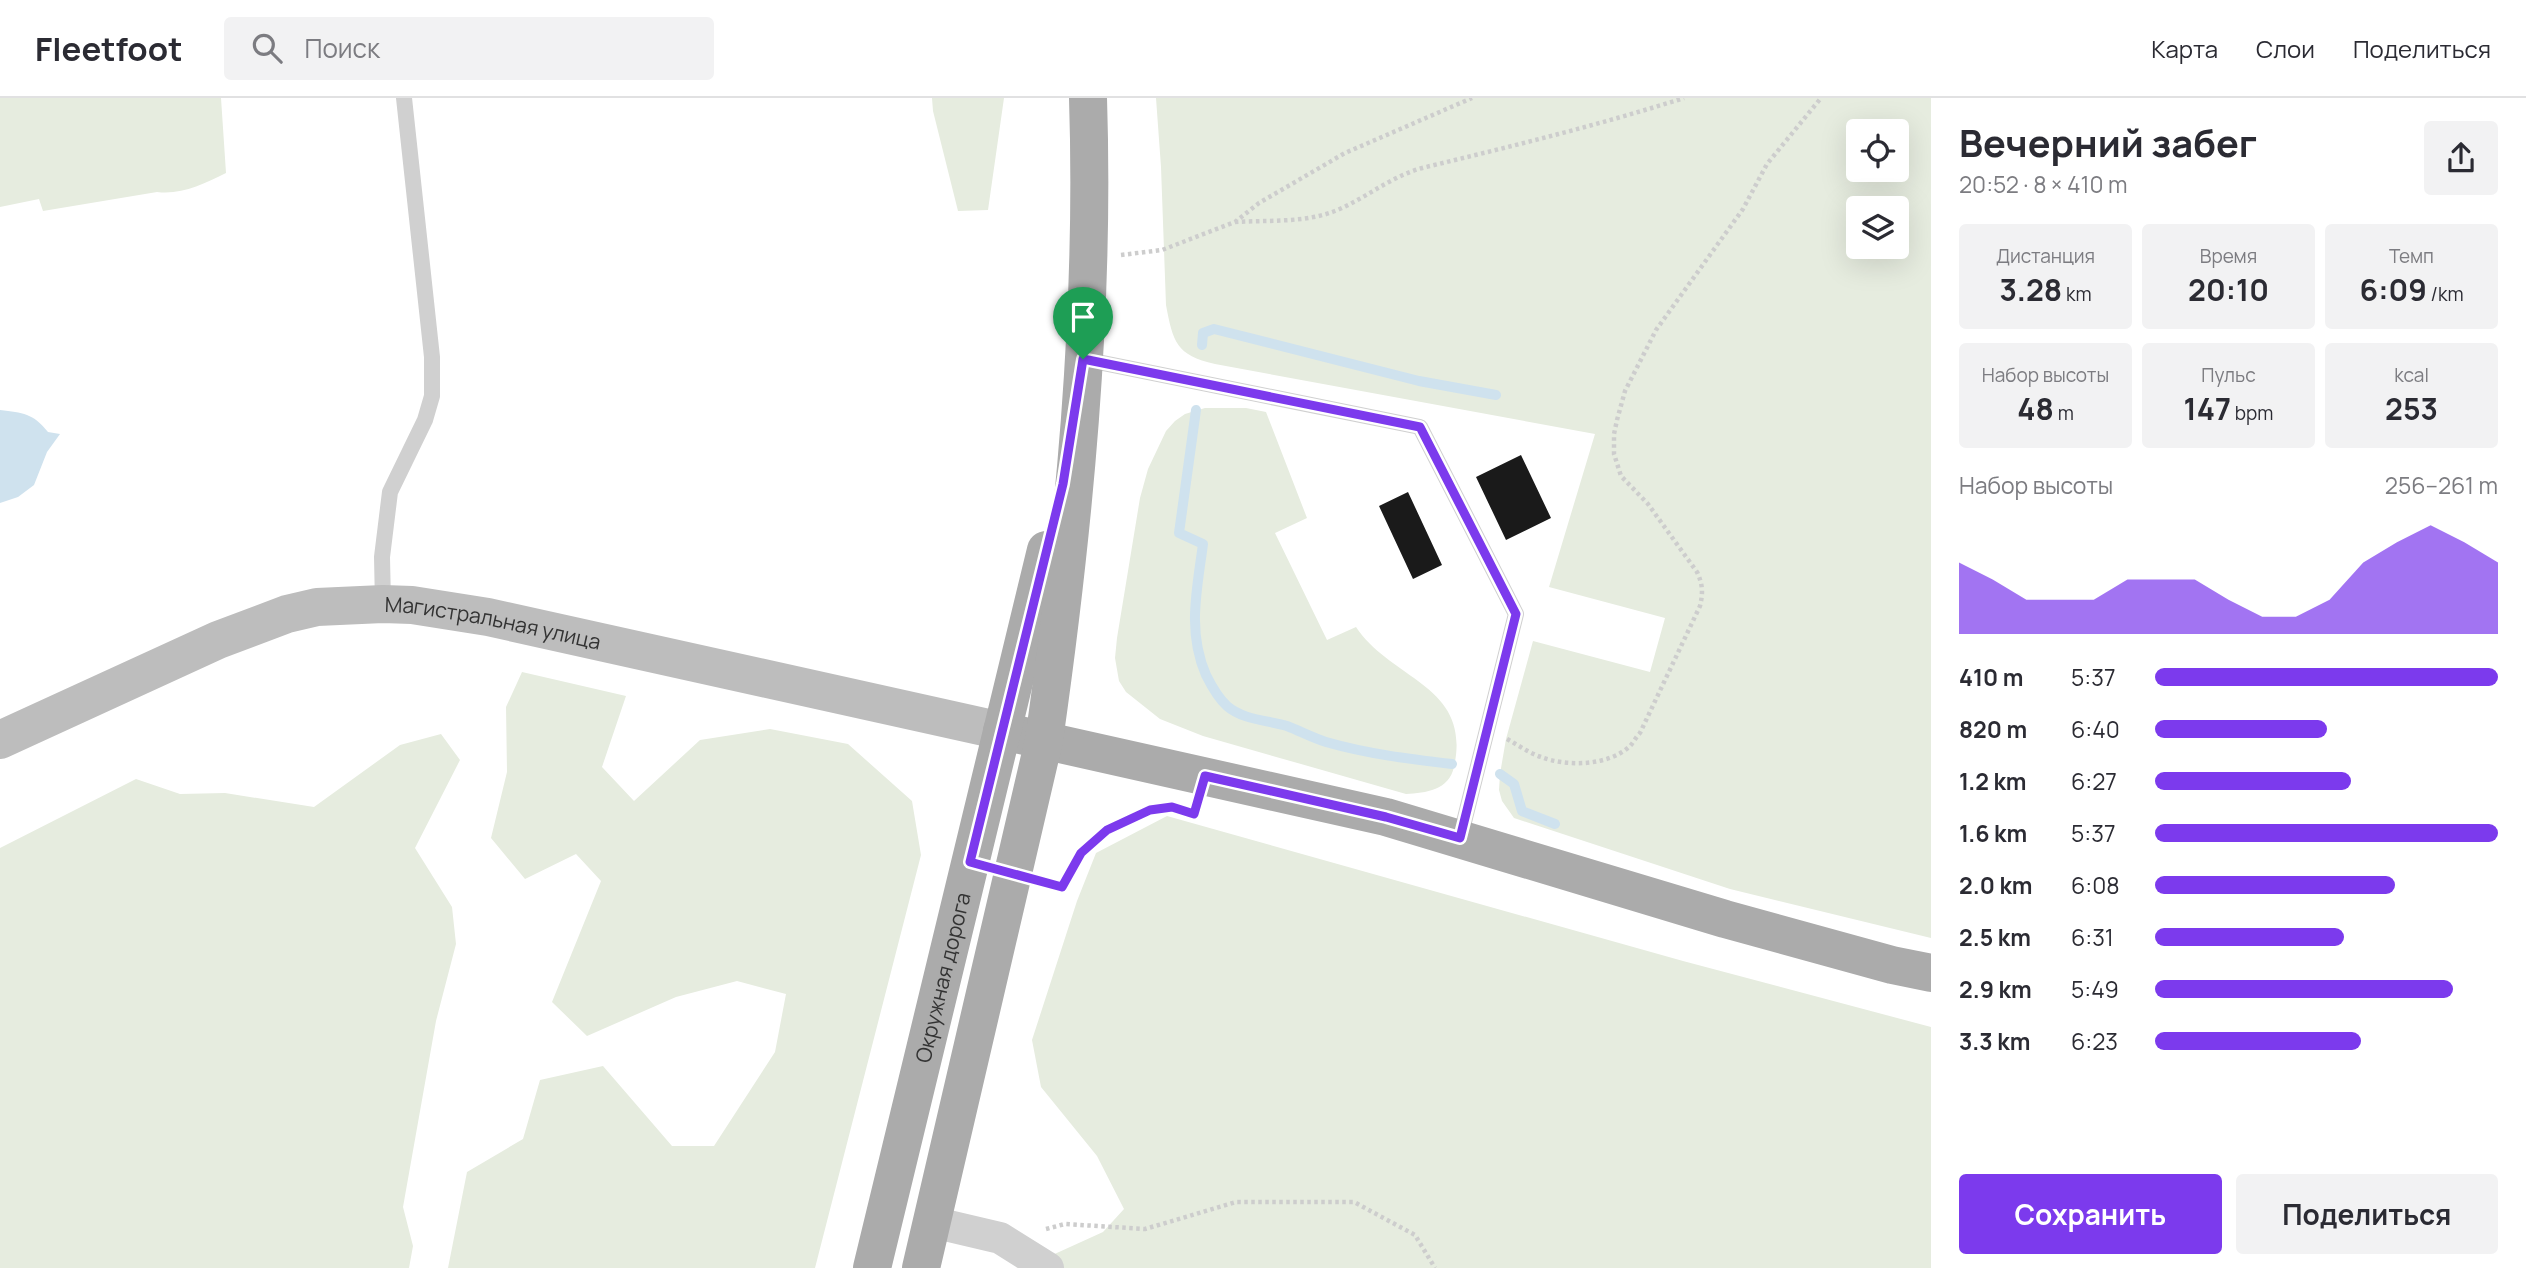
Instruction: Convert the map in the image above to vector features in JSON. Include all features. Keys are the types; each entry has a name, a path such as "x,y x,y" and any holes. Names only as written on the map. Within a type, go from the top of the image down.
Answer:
{"main road":[{"name":"Окружная дорога","path":"921,1268 1044,740 1054,671 1083,359 1089,256 1088,98"},
{"name":"Окружная дорога","path":"872,1268 1063,484 1083,359"},
{"name":"Магистральная улица","path":"0,740 254,625 317,607 383,604 412,605 488,617 1002,731"},
{"path":"1002,731 1386,817 1726,919 1892,965 1931,973"}],"street":[{"path":"932,1222 1000,1238 1048,1268"}],"lane":[{"path":"383,604 382,557 390,492 425,421 432,396 432,357 404,98"},
{"path":"1083,359 1420,427 1516,614 1460,838"}],"path":[{"path":"1089,256 1141,254 1161,250 1235,222 1259,203 1345,153 1472,98"},
{"path":"1235,222 1315,218 1337,210 1396,177 1425,167 1452,163 1504,147 1597,125 1684,98"},
{"path":"1506,739 1539,757 1557,762 1581,763 1612,758 1630,746 1640,733 1700,606 1703,594 1697,572 1648,504 1621,476 1615,454 1614,434 1625,391 1656,330 1743,209 1767,164 1821,98"},
{"path":"1013,874 1062,887 1081,853 1107,830 1150,810 1172,807 1194,814 1205,776"},
{"path":"1000,1238 1065,1224 1145,1229 1236,1202 1354,1202 1415,1235 1435,1268"}],"shaded area":[{"path":"0,98 221,98 226,173 192,188 175,192 157,192 43,211 39,199 0,207"},
{"path":"932,98 1004,98 988,210 958,211"},
{"path":"1156,98 1931,98 1931,938 1730,889 1514,818 1502,801 1499,790 1500,774 1506,739 1533,641 1650,672 1665,618 1549,587 1595,434 1215,364 1192,356 1178,345 1171,329 1166,305"},
{"path":"1205,408 1246,408 1266,412 1307,518 1275,533 1327,640 1356,627 1371,645 1425,686 1440,701 1451,718 1456,740 1454,767 1447,781 1436,789 1406,794 1203,736 1160,719 1126,692 1119,681 1115,658 1117,638 1140,498 1148,469 1166,431 1175,421 1185,414"},
{"path":"522,672 626,696 602,767 634,801 700,740 770,729 848,744 912,801 921,855 815,1268 448,1268 467,1172 523,1139 540,1080 603,1066 672,1146 714,1146 775,1052 786,994 737,981 676,997 587,1036 552,1002 601,881 576,854 525,879 491,838 507,772 506,707"},
{"path":"441,734 460,760 415,848 452,907 456,944 436,1021 403,1207 413,1246 409,1268 0,1268 0,848 136,779 180,794 225,793 314,807 400,745"},
{"path":"1167,816 1683,961 1931,1027 1931,1268 1016,1268 1037,1262 1103,1232 1124,1209 1097,1156 1041,1087 1032,1040 1077,901 1096,853"}],"water":[{"path":"0,410 27,415 48,432 60,434 47,452 34,485 18,497 0,503"}],"building":[{"path":"1521,455 1551,518 1506,540 1476,477"},
{"path":"1408,492 1442,565 1413,579 1379,506"}],"waterway":[{"path":"1202,345 1203,333 1214,329 1419,381 1496,395"},
{"path":"1196,410 1179,533 1203,544 1196,594 1195,626 1200,659 1218,695 1233,711 1287,726 1326,742 1373,753 1452,764"},
{"path":"1500,774 1514,784 1522,811 1555,824"}],"route":[{"path":"1083,359 1420,427 1516,614 1460,838 1386,817 1205,776 1194,814 1172,807 1150,810 1107,830 1081,853 1062,887 970,862 1063,484 1083,359"}]}
